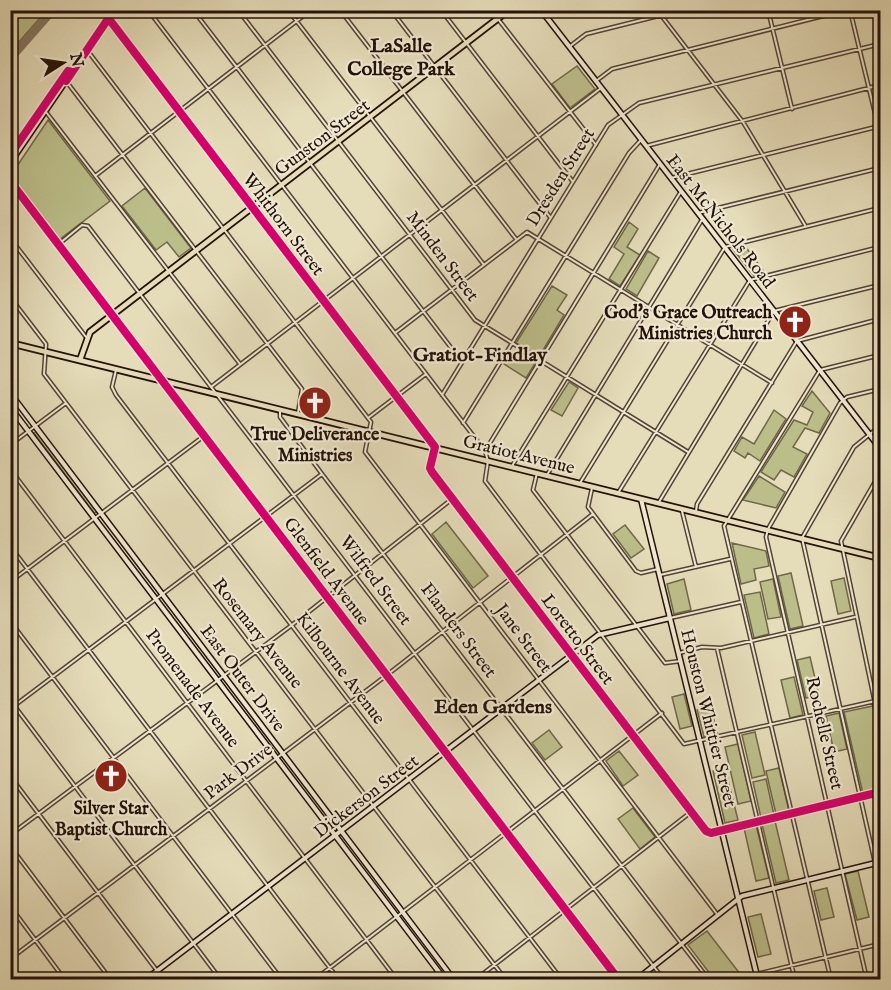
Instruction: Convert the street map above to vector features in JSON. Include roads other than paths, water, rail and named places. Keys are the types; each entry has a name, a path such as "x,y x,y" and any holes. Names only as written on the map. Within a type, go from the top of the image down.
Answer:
{"main road":[{"name":"Gunston Street","path":"86,338 112,314 509,10"},
{"path":"80,360 86,338"},
{"name":"Gratiot Avenue","path":"10,343 879,558"}],"street":[{"path":"10,163 114,10"},
{"path":"148,10 485,451 488,460 485,481 684,744 880,700"},
{"path":"193,10 462,362"},
{"name":"Minden Street","path":"238,10 475,320 688,452"},
{"path":"288,10 484,265"},
{"path":"95,176 311,10"},
{"path":"340,10 516,239"},
{"path":"391,10 551,218"},
{"path":"441,10 573,182"},
{"path":"491,10 596,145"},
{"path":"657,10 743,122 806,226"},
{"path":"569,47 586,34 682,10"},
{"path":"768,10 792,109"},
{"path":"596,81 612,69 849,10 880,126 880,134"},
{"name":"East McNichols Road","path":"542,11 880,448"},
{"name":"Whithorn Street","path":"109,19 435,447"},
{"name":"Dresden Street","path":"442,395 608,125 639,103 880,44"},
{"path":"87,50 368,418 372,424 371,431"},
{"path":"66,81 302,390 298,413"},
{"path":"646,146 880,85"},
{"path":"211,387 601,88"},
{"path":"45,112 240,364"},
{"path":"671,178 880,126"},
{"path":"463,423 629,153 641,140"},
{"path":"485,451 660,164"},
{"path":"698,213 880,168"},
{"name":"Glenfield Avenue","path":"10,181 620,980"},
{"path":"512,466 681,191"},
{"path":"579,483 725,247 880,208"},
{"path":"547,475 703,218"},
{"name":"Wilfred Street","path":"59,244 87,224 664,980"},
{"path":"394,333 527,232 772,383"},
{"path":"10,238 86,338"},
{"path":"618,493 750,280 880,248"},
{"path":"658,502 774,311 880,285"},
{"name":"Rosemary Avenue","path":"10,297 46,344 43,373 506,980"},
{"path":"696,512 697,504 797,341 880,320"},
{"path":"831,980 724,526 820,370 880,355"},
{"name":"Kilbourne Avenue","path":"116,368 113,391 562,980"},
{"path":"368,418 426,374"},
{"path":"768,530 843,400 880,389"},
{"name":"East Outer Drive","path":"10,393 454,980"},
{"path":"10,446 66,403"},
{"name":"East Outer Drive","path":"10,407 445,980"},
{"name":"Flanders Street","path":"280,409 279,417 709,980"},
{"path":"880,426 854,447 802,538 860,797 878,862 880,885"},
{"name":"Jane Street","path":"371,431 365,452 718,915"},
{"path":"10,582 204,436"},
{"name":"Loretto Street","path":"435,447 430,469 709,833 723,830"},
{"name":"Promenade Avenue","path":"10,469 397,980"},
{"path":"537,472 534,492 636,626 665,663 681,661"},
{"path":"880,473 841,541 880,726"},
{"path":"10,709 322,474"},
{"path":"592,487 588,507 636,571 641,573 658,569"},
{"name":"Houston Whittier Street","path":"641,498 740,898 758,980"},
{"path":"10,835 292,625 453,499"},
{"path":"682,508 696,567"},
{"name":"Park Drive","path":"10,959 351,703 593,514"},
{"name":"Rochelle Street","path":"768,530 769,550 867,980"},
{"path":"879,558 880,540"},
{"path":"10,546 339,980"},
{"path":"660,575 731,559"},
{"name":"Dickerson Street","path":"146,980 601,633 742,602"},
{"path":"679,653 702,647 717,648 752,641 856,617"},
{"path":"10,621 282,980"},
{"path":"717,648 795,980"},
{"path":"10,700 221,980"},
{"path":"314,980 662,713"},
{"path":"10,776 164,980"},
{"path":"723,830 880,792"},
{"path":"475,980 692,812"},
{"path":"10,846 111,980"},
{"path":"636,980 740,898 878,862"},
{"path":"10,906 65,980"},
{"path":"757,974 880,944"},
{"path":"10,966 20,980"}],"place":[{"name":"God's Grace Outreach Ministries Church","path":"795,322"},
{"name":"True Deliverance Ministries","path":"315,403"},
{"name":"Silver Star Baptist Church","path":"111,776"}],"district":[{"name":"LaSalle College Park","path":"401,56"},
{"name":"Gratiot-Findlay","path":"480,354"},
{"name":"Eden Gardens","path":"493,706"}]}
